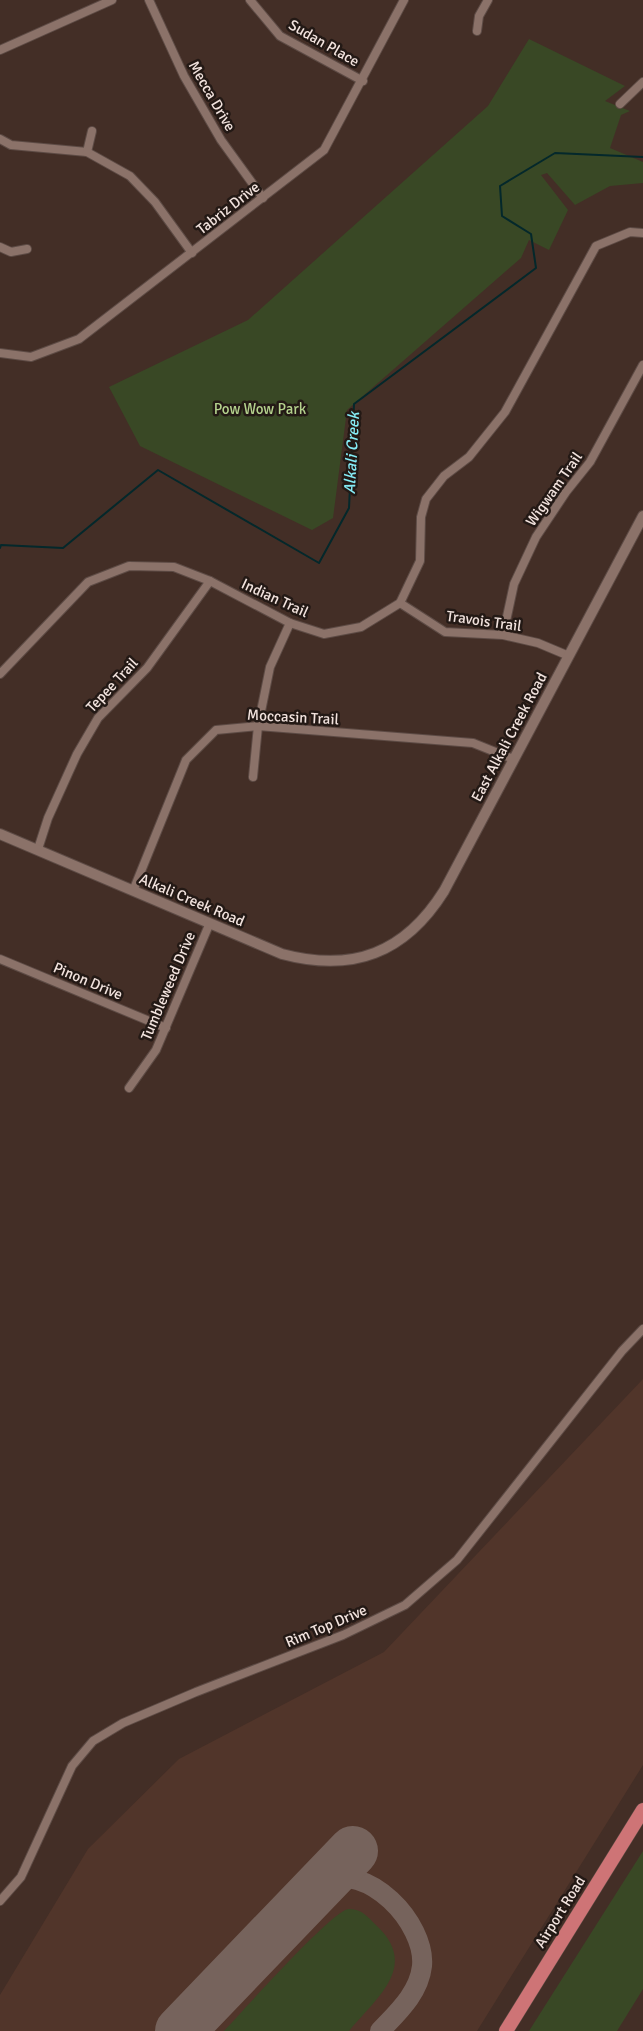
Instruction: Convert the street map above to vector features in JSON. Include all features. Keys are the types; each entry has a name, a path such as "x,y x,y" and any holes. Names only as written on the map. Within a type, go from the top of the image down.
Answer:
{"highway":[{"name":"Airport Road","path":"506,2031 643,1810"}],"street":[{"path":"0,50 112,0"},
{"name":"Mecca Drive","path":"149,0 184,76 221,140 263,198"},
{"name":"Sudan Place","path":"250,0 280,36 363,81"},
{"name":"Tabriz Drive","path":"0,354 31,357 79,339 324,150 363,81 404,0"},
{"path":"477,31 479,16 488,0"},
{"path":"620,104 643,82"},
{"path":"87,152 92,131"},
{"path":"0,139 11,145 87,152 130,176 155,202 192,253"},
{"path":"400,603 420,561 421,517 426,499 444,476 469,457 505,412 596,246 630,232 643,233"},
{"path":"0,248 11,252 27,249"},
{"name":"Wigwam Trail","path":"503,635 514,584 536,537 566,492 590,462 643,365"},
{"name":"East Alkali Creek Road","path":"377,953 402,938 430,914 643,516"},
{"name":"Indian Trail","path":"0,674 88,582 129,566 174,567 210,581 290,623 324,634 361,627 400,603"},
{"name":"Tepee Trail","path":"38,849 48,818 77,754 98,718 147,668 210,581"},
{"name":"Travois Trail","path":"400,603 445,632 503,635 538,643 569,656"},
{"path":"253,777 258,726 270,667 290,623"},
{"name":"Moccasin Trail","path":"133,891 186,760 216,730 258,726 473,743 513,759"},
{"name":"Alkali Creek Road","path":"0,834 209,925 282,954 308,961 333,963 377,953"},
{"name":"Tumbleweed Drive","path":"129,1088 156,1050 209,925"},
{"name":"Pinon Drive","path":"0,959 166,1028"},
{"name":"Rim Top Drive","path":"0,1901 21,1877 72,1766 93,1741 123,1723 344,1635 405,1605 457,1560 622,1351 643,1329"}],"shaded area":[{"path":"643,1379 643,1765 477,2031 0,2031 0,1995 88,1849 179,1759 384,1652"}],"green space":[{"name":"Pow Wow Park","path":"529,39 625,86 605,101 630,111 621,115 610,148 643,162 643,183 610,186 575,205 547,173 541,175 568,210 549,250 529,240 521,258 347,410 333,518 312,530 140,446 109,387 248,320 488,106"},
{"path":"643,1851 643,1989 617,2031 529,2031"},
{"path":"348,1909 360,1912 370,1919 389,1940 394,1954 394,1968 390,1981 349,2031 224,2031 306,1944"}],"waterway":[{"name":"Alkali Creek","path":"0,548 1,545 63,548 158,470 319,563 349,508 354,404 536,268 531,234 502,216 500,186 555,153 643,157"}],"taxiway":[{"path":"324,1882 341,1878 358,1880 375,1888 391,1900 404,1915 421,1949 422,1966 417,1985 407,2002 380,2031"}],"runway":[{"path":"180,2031 353,1851"}]}
